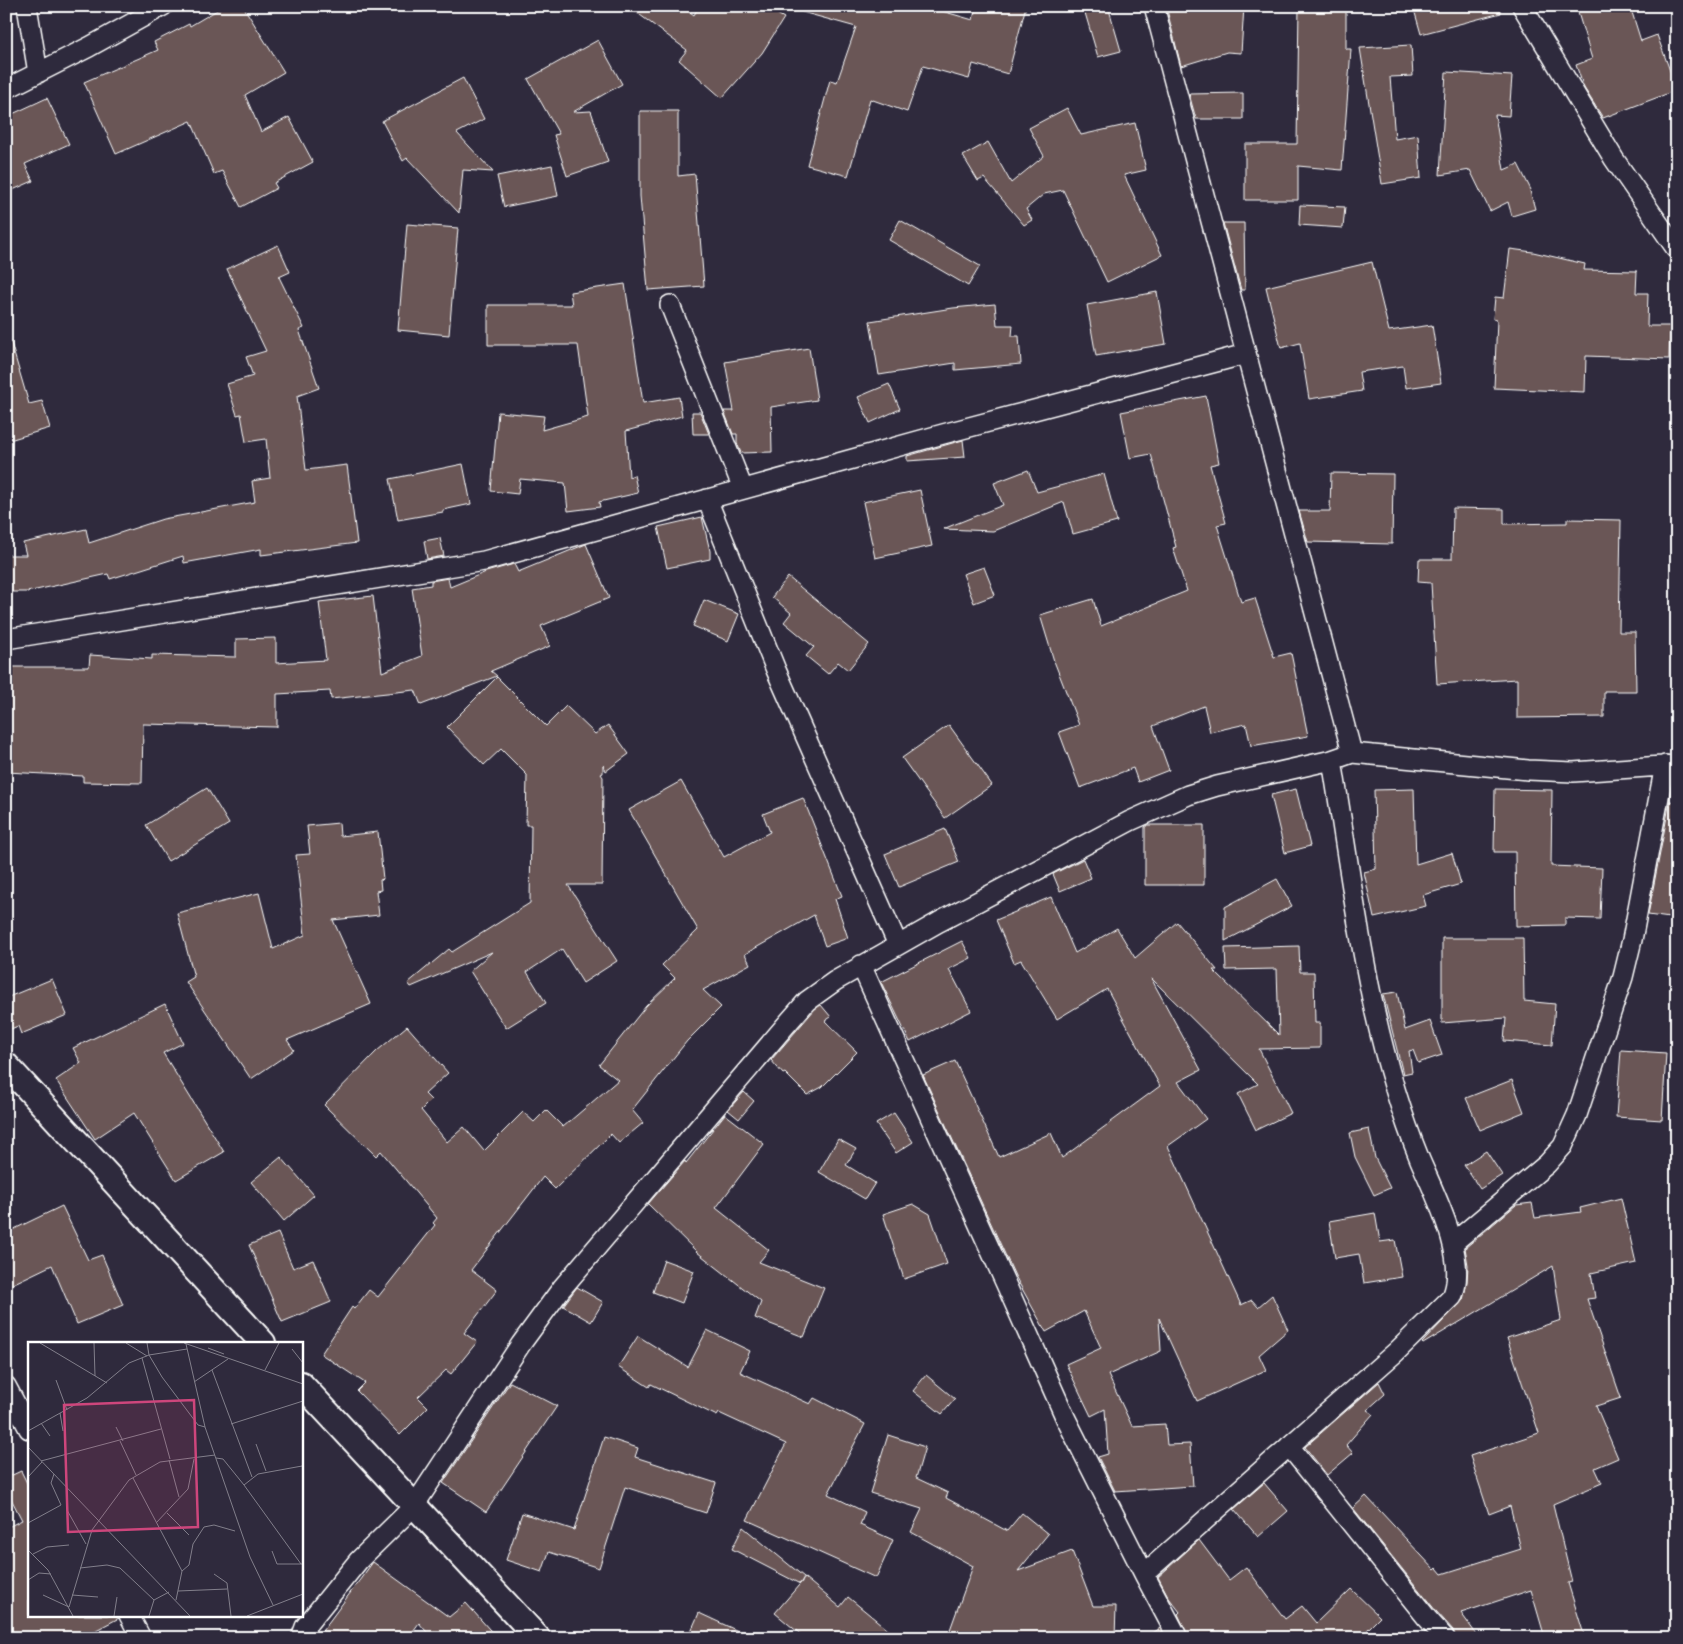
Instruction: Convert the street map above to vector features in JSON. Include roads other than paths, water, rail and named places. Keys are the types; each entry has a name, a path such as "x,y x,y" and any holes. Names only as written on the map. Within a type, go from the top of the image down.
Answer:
{"street":[{"path":"27,6 38,73"},
{"path":"6,89 89,47 163,6"},
{"path":"1154,6 1352,753"},
{"path":"1522,6 1614,158 1677,250"},
{"path":"670,305 743,489"},
{"path":"6,639 484,561 743,489 1246,354"},
{"path":"707,499 776,670 898,945"},
{"path":"301,1638 305,1627 359,1560 414,1506 521,1344 562,1288 807,1001 835,981 861,965 1130,821 1188,795 1217,786 1332,760 1352,753 1528,770 1573,772 1671,765 1625,968 1577,1115 1563,1146 1547,1164 1453,1243"},
{"path":"1144,1574 1396,1352 1452,1297 1455,1290 1456,1270 1453,1243 1447,1223 1406,1126 1372,1004 1332,760"},
{"path":"861,965 1006,1282 1066,1419 1178,1638"},
{"path":"6,1065 262,1342"},
{"path":"302,1385 538,1638"},
{"path":"6,1386 28,1426"},
{"path":"1289,1446 1426,1618 1445,1638"},
{"path":"130,1616 141,1638"}]}
